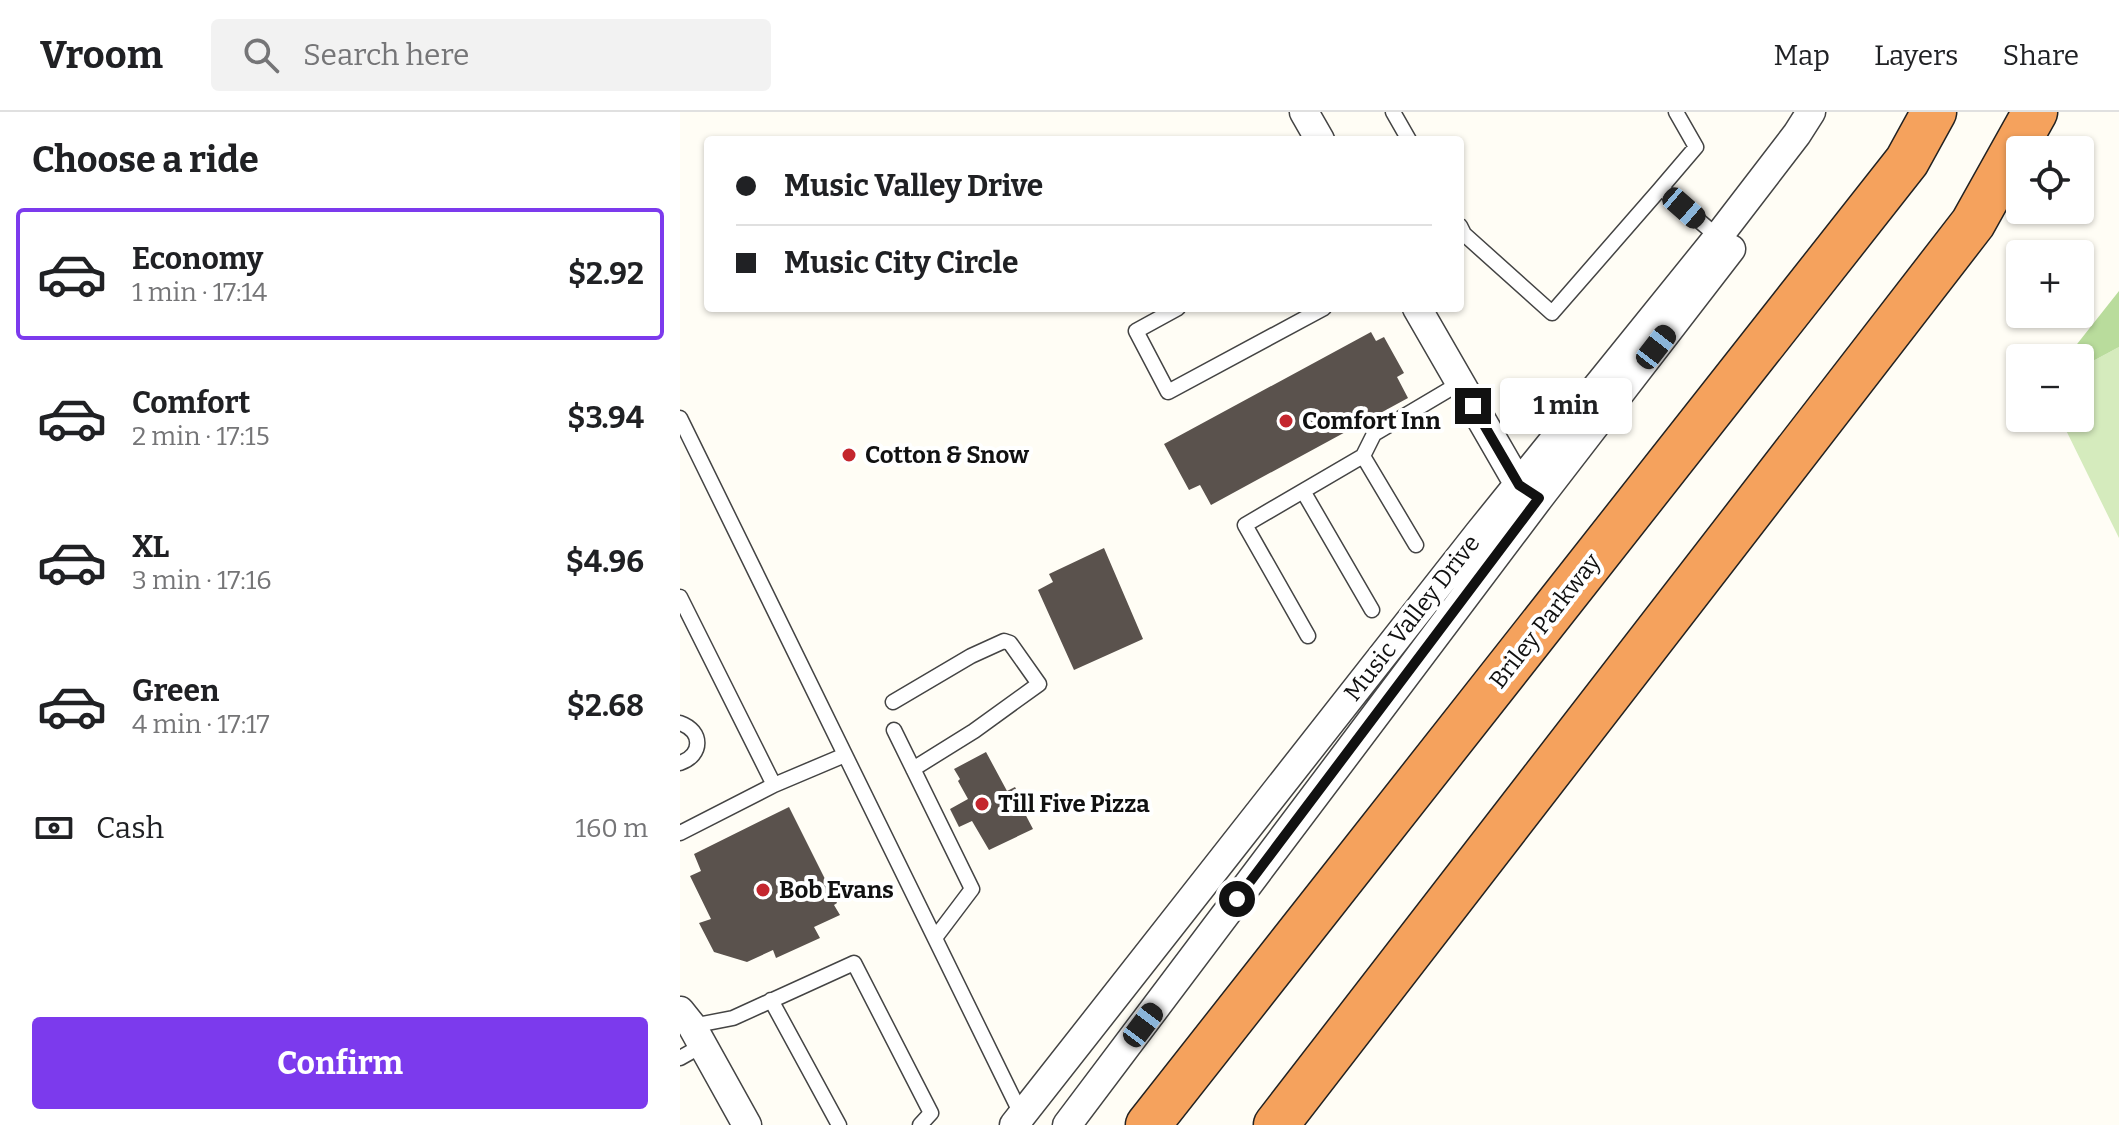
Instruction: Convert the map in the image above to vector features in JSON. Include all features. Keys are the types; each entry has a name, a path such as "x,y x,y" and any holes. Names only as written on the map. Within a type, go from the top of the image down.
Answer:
{"highway":[{"name":"Briley Parkway","path":"1148,1125 1907,161 1934,112"},
{"path":"1276,1125 1973,223 2035,112"}],"street":[{"path":"1304,112 1318,136"},
{"name":"Music Valley Drive","path":"1067,1125 1529,491 1811,112"},
{"name":"Music Valley Drive","path":"1018,1120 1469,545 1529,491 1715,272 1831,112"},
{"path":"1419,312 1529,491"},
{"path":"689,1035 747,1125"}],"lane":[{"path":"1393,112 1407,136"},
{"path":"1464,234 1552,313 1696,147 1676,112"},
{"path":"1661,188 1718,237"},
{"path":"1171,312 1136,331 1168,392 1317,312"},
{"path":"1308,636 1245,525 1363,456 1374,434 1460,383"},
{"path":"680,418 935,938 1018,1120"},
{"path":"1363,456 1416,545"},
{"path":"1303,491 1372,610"},
{"path":"680,597 774,785"},
{"path":"893,702 971,656 1004,641 1010,643 1038,682 1038,686 974,731 913,769"},
{"path":"680,723 692,729 697,742 694,755 680,763"},
{"path":"894,730 972,889 935,938"},
{"path":"680,833 774,785 845,755"},
{"path":"689,1035 854,963 931,1113 920,1125"},
{"path":"771,1000 839,1125"}],"green space":[{"path":"2119,291 2119,347 2094,360 2094,344 2077,344 2090,328 2094,328 2094,323"},
{"path":"2119,347 2119,538 2067,432 2094,432 2094,360"}],"building":[{"name":"Comfort Inn","path":"1371,332 1376,341 1384,337 1404,373 1397,377 1408,398 1211,505 1200,485 1189,490 1164,444"},
{"path":"1104,548 1143,639 1074,670 1038,590 1053,582 1049,574"},
{"path":"986,752 1007,791 1015,787 1033,829 989,850 972,821 959,827 950,809 968,799 954,769"},
{"name":"Bob Evans","path":"789,807 837,903 834,905 840,915 814,927 820,938 776,958 773,950 747,962 714,952 699,923 711,919 690,876 701,871 694,854"}],"place":[{"name":"Comfort Inn","path":"1286,421"},
{"name":"Cotton & Snow","path":"849,455"},
{"name":"Till Five Pizza","path":"982,804"},
{"name":"Bob Evans","path":"763,890"}],"route":[{"path":"1237,899 1539,498 1519,485 1473,406"}]}
